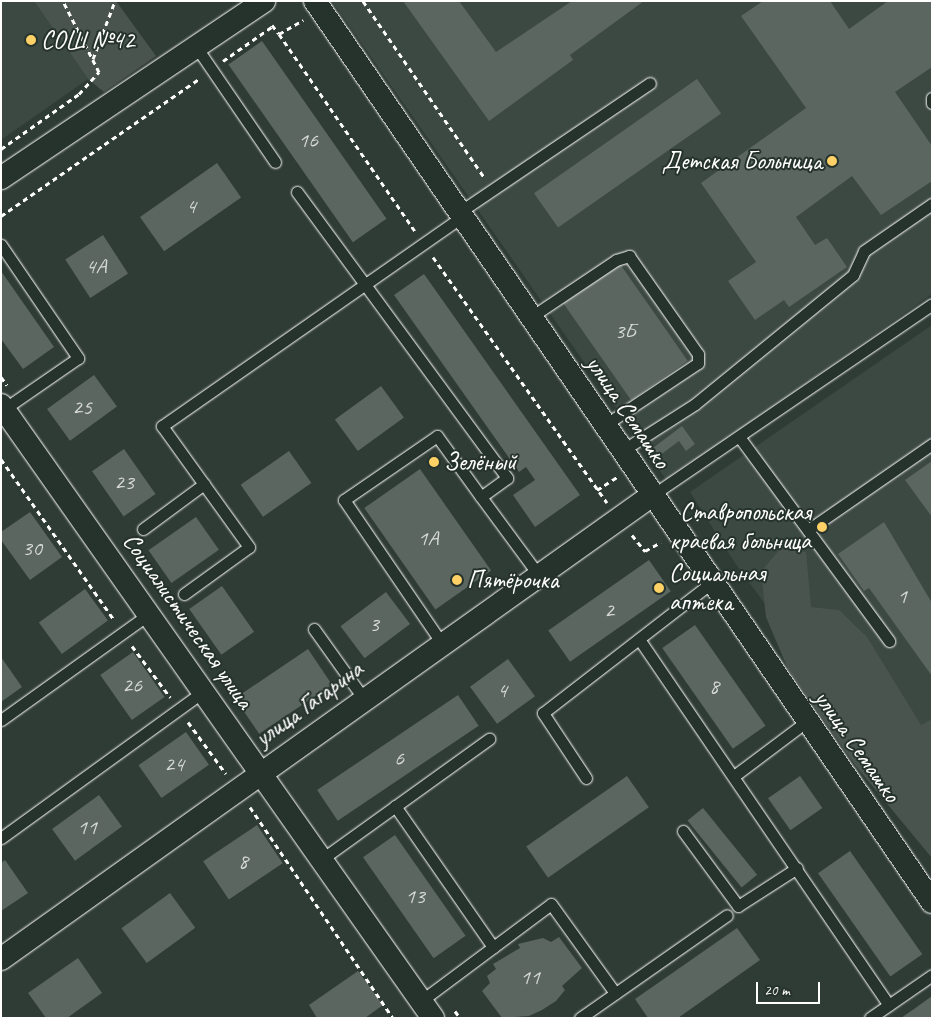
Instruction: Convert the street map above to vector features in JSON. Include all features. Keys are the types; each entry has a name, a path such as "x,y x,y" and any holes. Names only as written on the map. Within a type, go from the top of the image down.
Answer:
{"street":[{"path":"1,178 260,4"},
{"name":"улица Семашко","path":"318,6 463,213 620,452 710,584 932,902"},
{"name":"Социалистическая улица","path":"5,416 204,691 427,1009"},
{"name":"улица Гагарина","path":"1,959 262,773 441,642 618,516 651,496"}],"lane":[{"path":"197,48 275,162"},
{"path":"184,594 249,547 162,426 363,285 492,190 650,83"},
{"path":"932,98 932,103"},
{"path":"297,192 363,285 506,478 481,497"},
{"path":"620,452 695,404 853,275 864,251 932,204"},
{"path":"1,245 78,358 5,416"},
{"path":"531,317 616,260 629,256 698,354 698,362 603,426"},
{"path":"651,496 740,438 930,308"},
{"path":"441,642 344,500 437,436 537,574"},
{"path":"740,438 889,641"},
{"path":"808,530 932,444"},
{"path":"143,529 204,484"},
{"path":"586,778 543,713 710,584"},
{"path":"1,720 149,614"},
{"path":"314,629 364,699"},
{"path":"639,639 889,1005"},
{"path":"1,838 204,691"},
{"path":"734,776 806,722"},
{"path":"322,858 488,738"},
{"path":"395,806 493,947"},
{"path":"683,832 738,906 797,868"},
{"path":"427,1009 493,947 551,904 615,993"},
{"path":"580,1018 727,915"},
{"path":"870,1018 932,975"}],"path":[{"path":"1,149 79,94 99,72 63,1"},
{"path":"93,60 116,1"},
{"path":"363,1 492,190"},
{"path":"260,4 273,26 423,242 618,516 645,551 677,534 706,513"},
{"path":"279,34 318,6"},
{"path":"1,216 273,26"},
{"path":"1,459 123,633 238,790 393,1018"}],"shaded area":[{"name":"СОШ №42","path":"1,1 34,1 88,79 1,140"},
{"path":"34,1 116,1 156,56 104,92 88,79"},
{"path":"332,1 932,1 932,294 667,481"},
{"name":"Ставропольская краевая больница","path":"932,325 932,729 881,763 735,563 690,492"},
{"path":"780,549 806,552 811,607 839,610 867,637 921,725 932,719 932,858 855,765 788,669 766,617 761,572"}],"building":[{"path":"403,1 459,1 496,52 572,1 644,1 570,55 573,60 489,121"},
{"name":"Детская Больница","path":"763,1 830,1 849,29 888,1 932,1 932,67 895,92 932,146 932,181 881,215 852,176 796,217 815,245 827,238 847,267 789,307 784,300 755,320 728,281 756,262 701,183 806,108 741,16"},
{"path":"262,41 386,219 353,242 228,65"},
{"path":"697,79 721,113 558,228 534,193"},
{"path":"217,163 241,197 164,251 140,217"},
{"path":"103,235 128,274 90,298 65,260"},
{"path":"620,264 688,361 631,400 563,304"},
{"path":"1,271 54,347 23,369 1,339"},
{"path":"424,274 580,495 535,527 513,495 535,480 526,467 519,472 394,295"},
{"path":"94,375 117,407 70,441 47,409"},
{"path":"381,386 404,418 358,451 335,420"},
{"path":"682,426 695,444 686,451 679,441 659,456 653,448"},
{"path":"124,449 156,494 124,516 92,471"},
{"path":"289,451 311,483 263,517 241,485"},
{"path":"932,461 932,517 905,480"},
{"path":"420,469 491,571 435,610 364,508"},
{"path":"30,512 62,557 30,580 1,540 1,532"},
{"path":"196,517 219,550 171,583 148,550"},
{"path":"884,522 932,603 932,676 869,588 864,591 838,554"},
{"path":"649,560 671,591 570,662 548,631"},
{"path":"222,586 254,632 221,655 189,609"},
{"path":"85,589 108,621 62,654 39,623"},
{"path":"386,592 410,624 365,658 340,626"},
{"path":"695,625 766,726 733,749 662,648"},
{"path":"308,649 332,685 259,734 235,698"},
{"path":"133,652 165,697 132,720 100,675"},
{"path":"1,657 22,687 1,702"},
{"path":"508,659 535,696 497,724 470,687"},
{"path":"458,695 479,726 338,821 317,790"},
{"path":"186,732 209,765 161,798 138,765"},
{"path":"627,776 649,807 548,878 526,847"},
{"path":"800,776 822,808 790,830 768,798"},
{"path":"99,795 122,827 75,861 52,829"},
{"path":"703,808 757,875 742,887 687,821"},
{"path":"257,825 283,863 229,899 203,861"},
{"path":"395,835 466,936 434,958 363,857"},
{"path":"850,851 922,954 890,977 818,873"},
{"path":"5,860 28,893 1,911 1,863"},
{"path":"170,893 195,928 147,963 121,928"},
{"path":"737,928 760,960 678,1018 648,1018 635,999"},
{"path":"559,937 582,968 562,986 565,990 556,1001 542,1010 529,1016 502,1018 482,991 490,983 487,976 496,969 493,964 520,948 518,944 543,938 551,942"},
{"path":"78,958 102,993 67,1018 46,1018 28,993"},
{"path":"358,971 383,1005 365,1018 317,1018 309,1005"},
{"path":"932,996 932,1018 901,1018 914,1009"}],"place":[{"name":"СОШ №42","path":"31,40"},
{"name":"Детская Больница","path":"832,161"},
{"name":"Зелёный","path":"434,462"},
{"name":"Ставропольская краевая больница","path":"822,527"},
{"name":"Пятёрочка","path":"457,580"},
{"name":"Социальная аптека","path":"659,588"}]}
